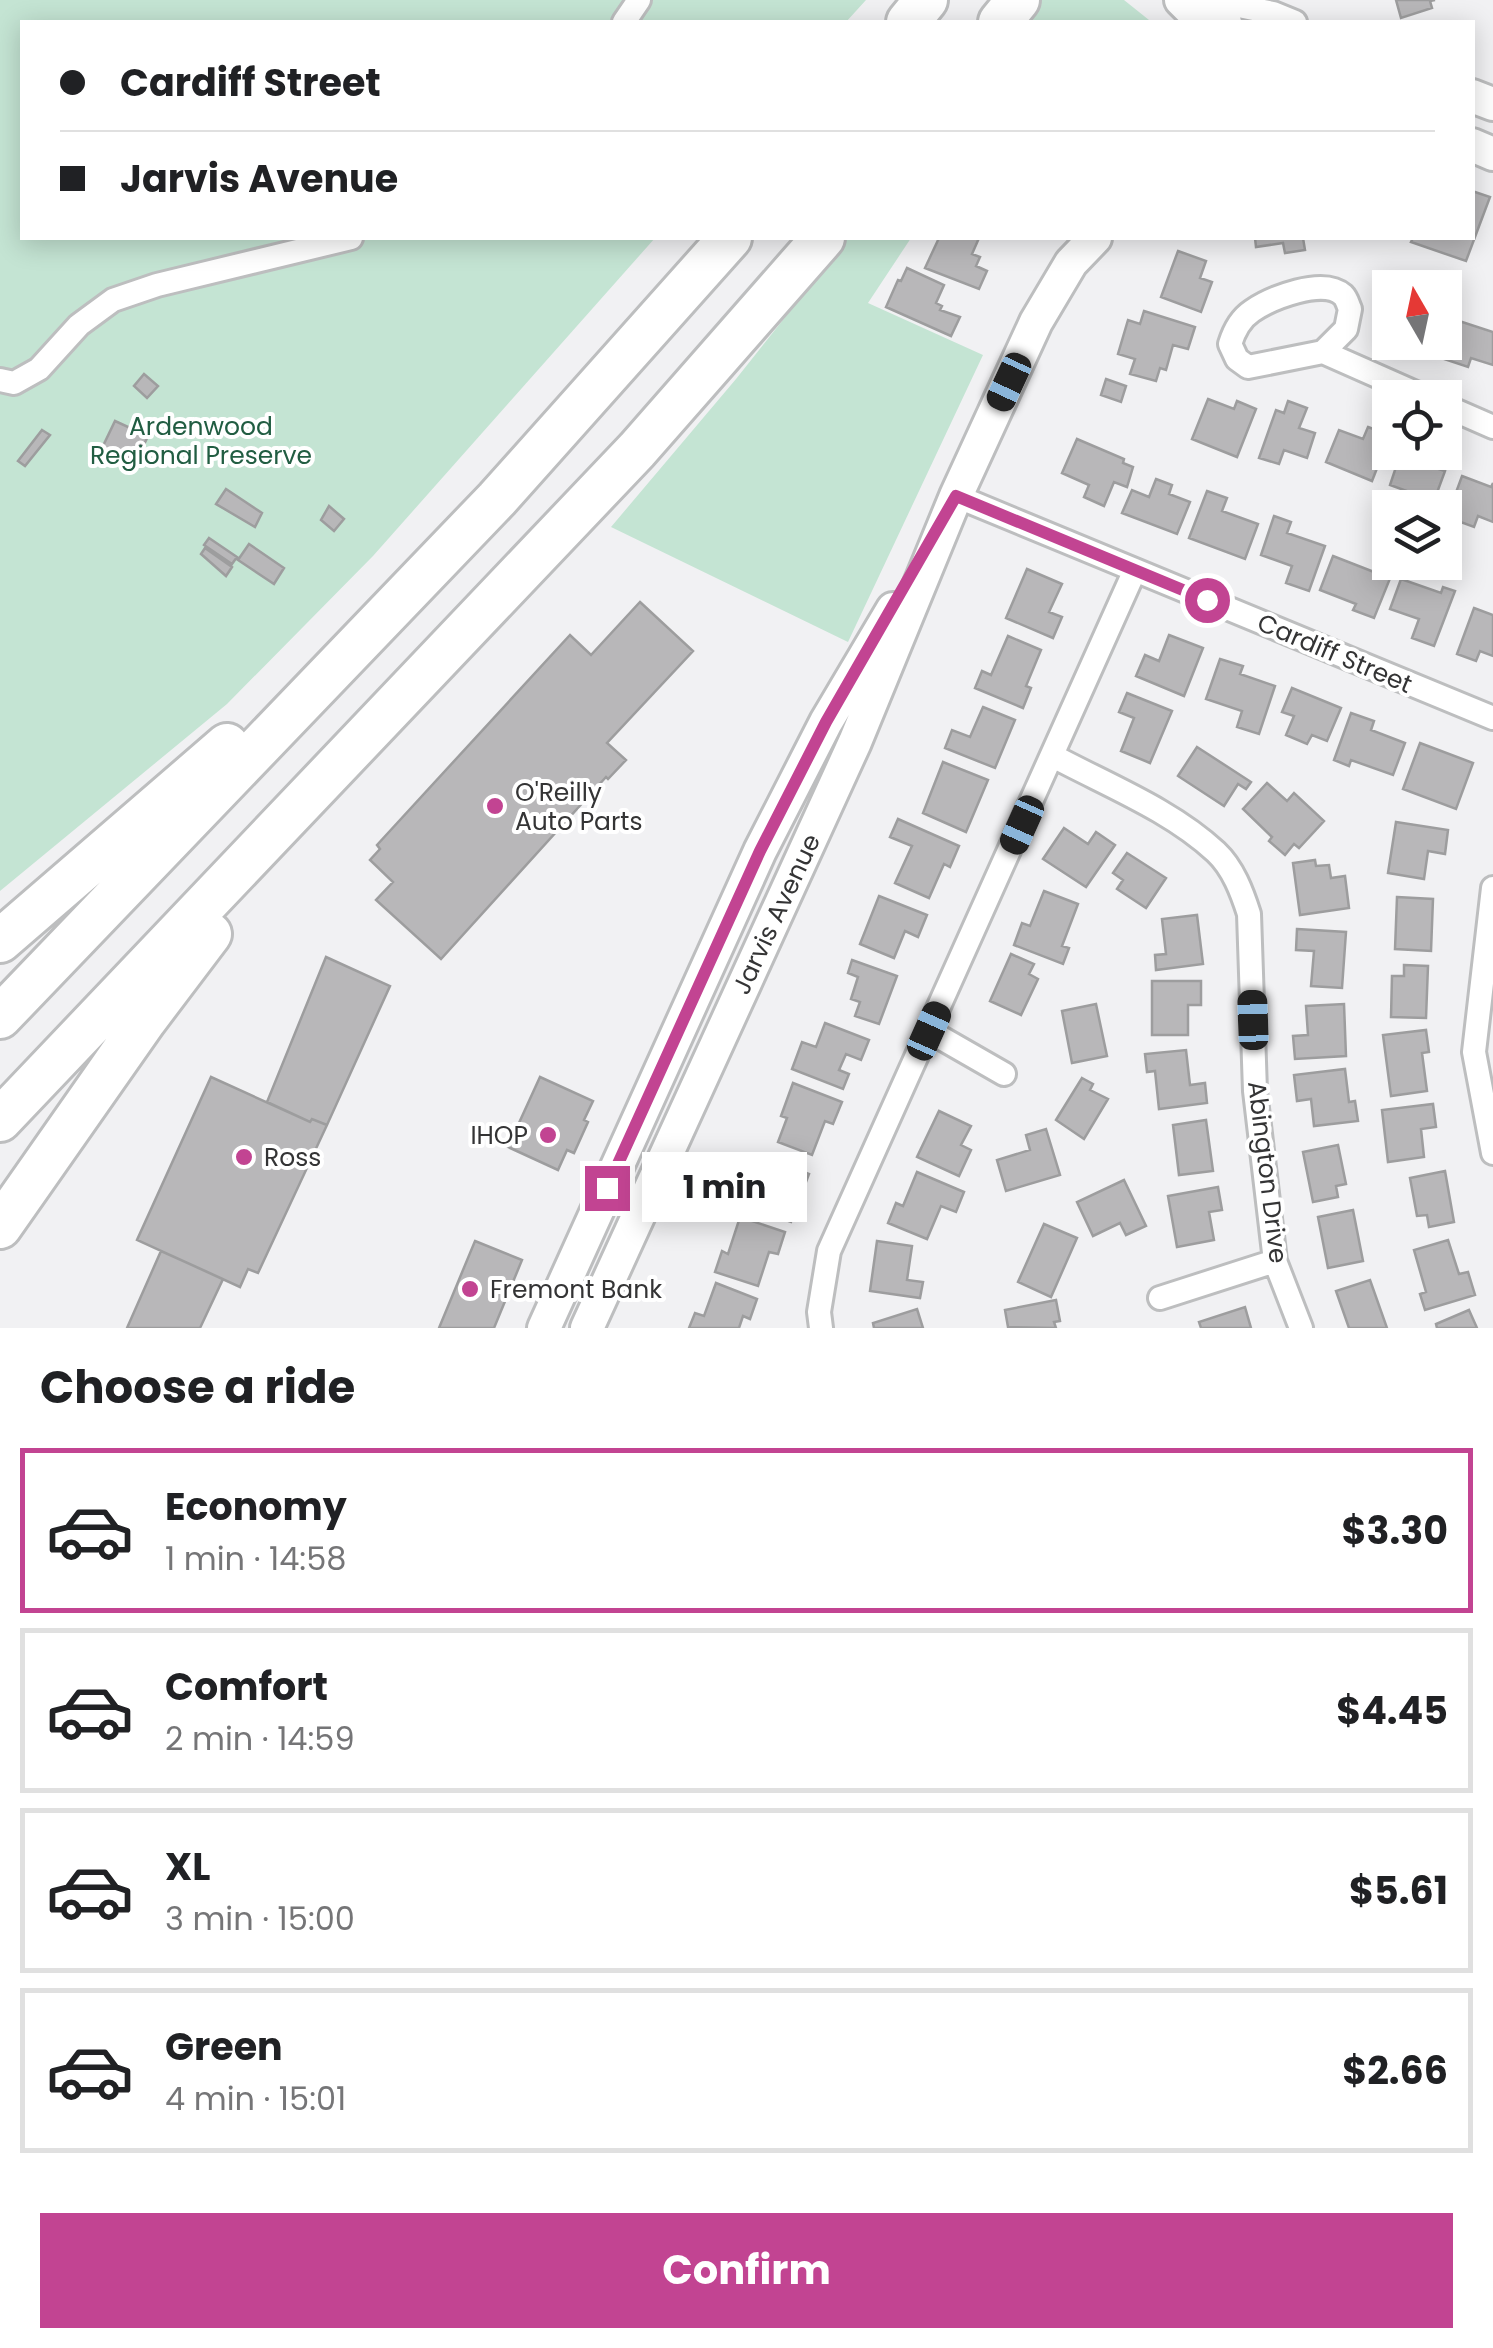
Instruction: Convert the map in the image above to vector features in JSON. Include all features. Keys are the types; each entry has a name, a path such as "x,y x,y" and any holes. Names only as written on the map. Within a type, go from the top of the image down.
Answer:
{"highway":[{"path":"910,20 926,0"},
{"path":"1002,20 1018,0"},
{"path":"0,1017 497,499 728,240"},
{"path":"0,1120 637,450 822,240"},
{"path":"0,941 222,750 497,499"},
{"path":"0,1227 145,1020 208,938 276,833"}],"street":[{"path":"1180,0 1201,20"},
{"path":"1197,0 1227,20"},
{"path":"1210,0 1290,20"},
{"path":"0,380 14,383 39,369 79,325 113,300 158,285 343,240"},
{"name":"Jarvis Avenue","path":"587,1328 854,742 956,496 1036,322 1071,263 1093,240"},
{"path":"1323,352 1346,329 1350,310 1343,295 1323,287 1307,287 1252,311 1235,329 1230,344 1237,359 1248,367 1323,352 1386,380"},
{"path":"1462,413 1493,427"},
{"name":"Jarvis Avenue","path":"544,1328 760,851 826,722 956,496"},
{"name":"Cardiff Street","path":"956,496 1493,718"},
{"path":"821,1328 819,1312 829,1251 1135,570"},
{"name":"Abington Drive","path":"1052,756 1161,813 1218,853 1240,887 1249,914 1255,1091 1275,1261 1301,1328"},
{"path":"1493,888 1474,1052 1493,1153"},
{"path":"929,1031 1004,1074"},
{"path":"1160,1298 1275,1261"}],"green space":[{"name":"Ardenwood Regional Preserve","path":"0,0 866,0 848,20 20,20 20,240 653,240 373,556 227,704 0,891"},
{"path":"1036,0 1124,0 1149,20 1020,20"},
{"path":"846,240 910,240 868,303 983,355 848,642 611,527"}],"building":[{"path":"1396,0 1435,0 1430,1 1432,8 1401,18"},
{"path":"1475,192 1490,197 1475,237"},
{"path":"938,240 978,240 972,254 980,257 976,266 987,271 979,289 925,268"},
{"path":"1255,240 1303,240 1305,250 1285,253 1283,243 1256,247"},
{"path":"1412,240 1474,240 1466,261"},
{"path":"1178,251 1206,261 1200,278 1212,282 1201,312 1161,297"},
{"path":"907,268 944,285 936,303 942,306 940,310 960,317 951,336 886,307"},
{"path":"1144,311 1195,327 1188,349 1173,345 1166,370 1160,368 1156,381 1130,374 1135,359 1118,354 1128,320 1140,324"},
{"path":"1462,322 1493,332 1493,365 1471,358 1468,367 1447,360 1462,360"},
{"path":"144,374 158,386 147,398 134,386"},
{"path":"1106,379 1126,386 1121,402 1101,395"},
{"path":"1208,399 1234,409 1237,401 1256,409 1237,457 1192,439"},
{"path":"1288,401 1307,408 1299,428 1315,433 1307,458 1284,450 1279,464 1259,458 1276,410 1284,413"},
{"path":"115,421 148,436 139,455 144,457 140,465 103,446"},
{"path":"1368,427 1372,428 1372,470 1376,470 1372,481 1326,462 1339,430 1363,439"},
{"path":"42,430 50,435 25,466 18,461"},
{"path":"1077,439 1124,459 1123,463 1133,467 1127,487 1114,482 1104,506 1084,497 1089,485 1062,473"},
{"path":"1395,470 1445,471 1438,490 1404,490 1390,485"},
{"path":"1462,476 1491,487 1493,483 1493,522 1478,516 1474,527 1462,523 1462,490 1457,490"},
{"path":"1156,479 1172,485 1169,494 1190,502 1177,534 1122,513 1132,490 1149,497"},
{"path":"226,489 262,513 255,527 216,504"},
{"path":"1207,491 1227,498 1222,511 1258,524 1245,559 1189,538"},
{"path":"329,506 344,519 334,531 321,520"},
{"path":"1274,516 1291,522 1287,533 1325,546 1309,591 1286,583 1292,566 1261,555"},
{"path":"209,538 237,557 232,564 204,545"},
{"path":"249,544 284,568 274,584 238,560"},
{"path":"205,548 232,567 226,576 201,554"},
{"path":"1333,556 1372,571 1372,580 1389,580 1374,618 1353,610 1356,604 1320,590"},
{"path":"1027,569 1062,584 1049,612 1062,617 1053,638 1006,618"},
{"path":"1401,580 1441,593 1443,587 1455,591 1434,646 1412,638 1419,619 1390,609"},
{"name":"O'Reilly Auto Parts","path":"640,602 693,651 607,743 626,760 606,777 441,959 376,900 393,882 370,860 380,849 377,845 570,635 591,655"},
{"path":"1474,608 1493,615 1493,656 1480,651 1476,661 1457,654"},
{"path":"1169,635 1203,648 1184,696 1136,676 1145,655 1159,661"},
{"path":"1008,636 1041,650 1026,686 1031,688 1023,708 975,688 982,671 991,675"},
{"path":"1220,659 1243,666 1240,674 1275,686 1259,734 1237,727 1242,711 1206,699"},
{"path":"1292,688 1341,708 1327,741 1312,735 1307,744 1286,735 1294,716 1282,712"},
{"path":"1127,693 1172,711 1150,763 1121,751 1134,718 1119,712"},
{"path":"983,707 1015,720 995,768 945,748 952,730 970,737"},
{"path":"1351,713 1374,721 1371,730 1405,743 1393,775 1351,760 1349,766 1334,760"},
{"path":"1420,743 1473,763 1456,809 1403,789"},
{"path":"1197,747 1251,782 1246,789 1238,784 1224,806 1178,776"},
{"path":"943,762 988,780 966,832 923,813"},
{"path":"1267,783 1287,801 1294,793 1324,821 1299,848 1294,844 1285,855 1243,809"},
{"path":"898,819 959,846 950,867 944,864 929,898 895,883 912,846 890,837"},
{"path":"1396,822 1448,830 1445,854 1428,851 1424,879 1388,873"},
{"path":"1064,828 1088,844 1096,832 1115,845 1086,887 1043,859"},
{"path":"1127,853 1166,878 1146,908 1117,889 1123,880 1113,873"},
{"path":"1315,860 1316,866 1329,865 1331,878 1345,876 1349,908 1300,915 1293,863"},
{"path":"1044,891 1078,904 1062,946 1069,948 1063,964 1014,945 1022,923 1030,926"},
{"path":"879,896 927,915 918,937 905,931 894,958 860,944"},
{"path":"1397,897 1433,899 1431,951 1395,949"},
{"path":"1197,915 1203,964 1156,970 1155,955 1166,954 1162,919"},
{"path":"1297,929 1346,932 1342,988 1311,986 1314,951 1296,950"},
{"path":"1011,954 1034,964 1029,974 1038,979 1021,1015 990,1001"},
{"path":"326,957 390,986 327,1125 312,1119 310,1122 267,1102"},
{"path":"852,960 897,976 879,1024 855,1016 860,1002 851,999 858,977 848,973"},
{"path":"1404,965 1428,966 1426,1018 1391,1017 1392,976 1404,976"},
{"path":"1152,981 1201,981 1201,1005 1188,1005 1188,1035 1152,1035"},
{"path":"1096,1004 1107,1056 1072,1063 1062,1011"},
{"path":"1344,1004 1346,1056 1295,1059 1293,1036 1308,1035 1306,1006"},
{"path":"825,1023 869,1040 861,1060 846,1054 839,1070 849,1074 843,1089 792,1069 802,1042 816,1047"},
{"path":"1426,1030 1429,1052 1422,1053 1427,1091 1391,1096 1383,1035"},
{"path":"1186,1050 1190,1085 1205,1083 1207,1103 1159,1109 1155,1071 1147,1072 1145,1054"},
{"path":"1345,1069 1349,1102 1355,1101 1358,1121 1314,1126 1311,1099 1297,1101 1294,1075"},
{"name":"Ross","path":"211,1077 310,1122 312,1119 327,1125 258,1273 248,1269 240,1287 137,1240"},
{"name":"IHOP","path":"540,1077 593,1101 574,1153 567,1150 558,1170 508,1147"},
{"path":"1082,1078 1093,1084 1090,1090 1108,1099 1084,1139 1056,1120"},
{"path":"793,1083 842,1102 833,1124 825,1121 812,1155 778,1142 787,1118 781,1116"},
{"path":"1433,1104 1436,1127 1421,1129 1424,1157 1388,1162 1382,1110"},
{"path":"939,1111 971,1126 961,1145 971,1150 959,1176 917,1157"},
{"path":"1206,1120 1213,1171 1179,1175 1173,1125"},
{"path":"1046,1129 1060,1175 1006,1191 997,1160 1030,1150 1026,1135"},
{"path":"1338,1145 1346,1184 1336,1186 1338,1197 1313,1202 1303,1152"},
{"path":"786,1165 809,1174 791,1222 757,1210 766,1186 752,1181 758,1167 781,1176"},
{"path":"1445,1171 1454,1222 1429,1227 1427,1215 1417,1216 1410,1178"},
{"path":"917,1172 964,1192 956,1212 941,1206 927,1239 888,1223 896,1203 903,1206"},
{"path":"1124,1180 1146,1226 1126,1235 1120,1223 1093,1236 1077,1202"},
{"path":"1218,1187 1222,1210 1209,1212 1214,1240 1177,1247 1168,1196"},
{"path":"1353,1210 1363,1261 1328,1268 1318,1217"},
{"path":"740,1217 785,1232 778,1254 769,1252 758,1286 715,1272 722,1251 728,1254"},
{"path":"1044,1224 1077,1238 1051,1297 1018,1282"},
{"path":"1448,1240 1459,1274 1468,1272 1475,1295 1425,1310 1420,1294 1426,1292 1414,1250"},
{"path":"475,1241 522,1260 494,1328 439,1328"},
{"path":"877,1241 912,1246 907,1280 923,1282 920,1298 870,1291"},
{"path":"161,1251 223,1279 200,1328 127,1328"},
{"path":"1370,1280 1387,1328 1349,1328 1336,1291"},
{"path":"716,1283 757,1299 750,1319 743,1316 739,1328 689,1328 695,1313 704,1316"},
{"path":"1056,1300 1060,1321 1054,1322 1056,1328 1008,1327 1005,1310"},
{"path":"1245,1307 1251,1328 1201,1328 1199,1322"},
{"path":"917,1309 923,1328 874,1328 873,1323"},
{"path":"1469,1310 1477,1328 1437,1328 1436,1324"}],"place":[{"name":"O'Reilly Auto Parts","path":"495,806"},
{"name":"IHOP","path":"548,1135"},
{"name":"Ross","path":"244,1157"},
{"name":"Fremont Bank","path":"470,1289"}],"route":[{"path":"607,1188 760,851 826,722 956,496 1207,600"}]}
